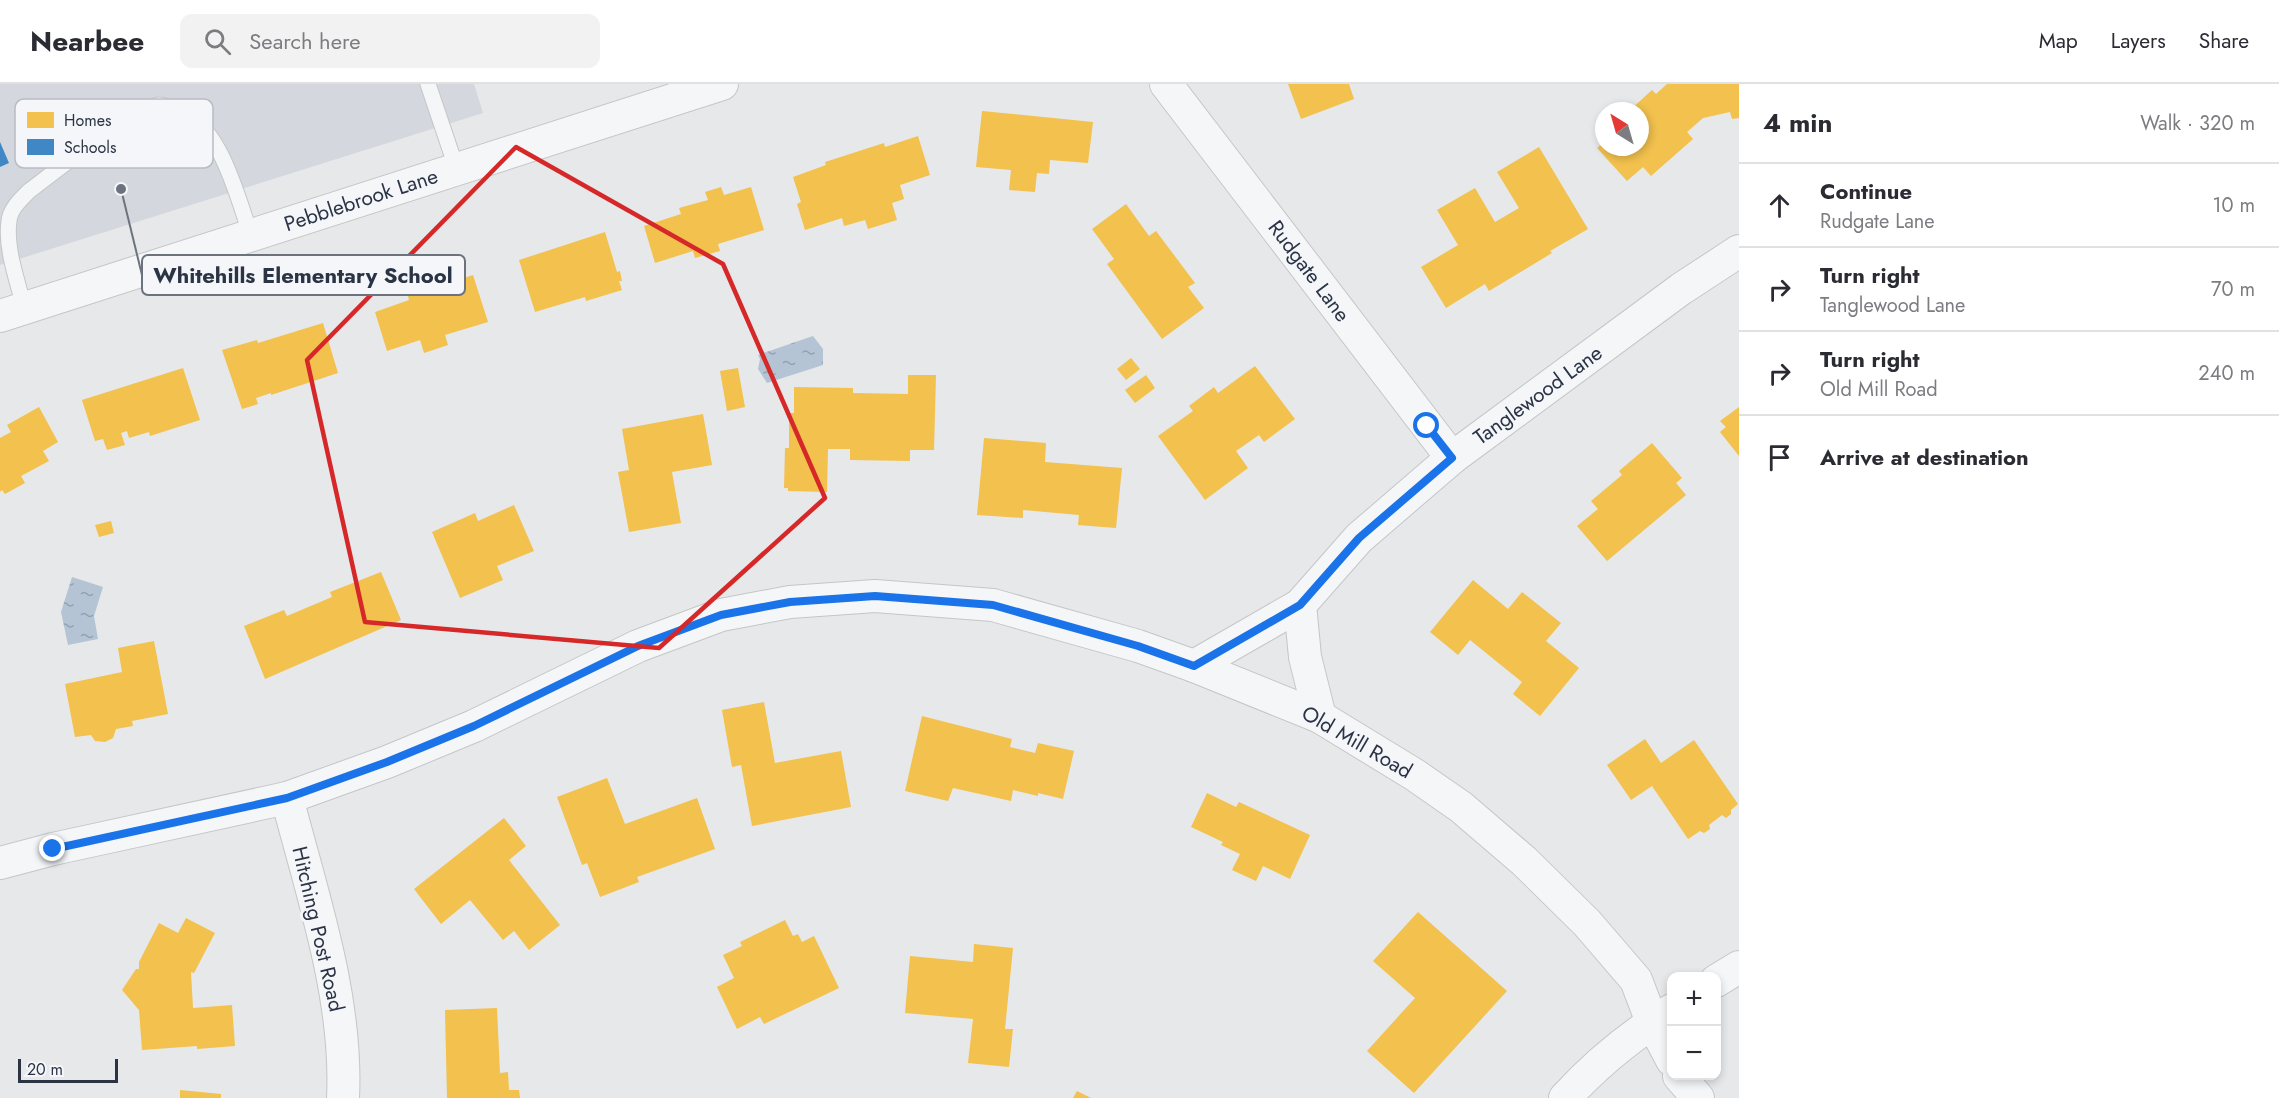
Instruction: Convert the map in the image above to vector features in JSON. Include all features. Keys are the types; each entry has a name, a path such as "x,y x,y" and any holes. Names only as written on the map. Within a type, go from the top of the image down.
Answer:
{"street":[{"name":"Pebblebrook Lane","path":"12,312 722,84"},
{"name":"Rudgate Lane","path":"1166,84 1452,458"},
{"name":"Tanglewood Lane","path":"1194,666 1300,605 1359,538 1452,458 1681,290 1739,252"},
{"name":"Old Mill Road","path":"0,863 53,849 287,798 387,762 474,726 638,646 721,615 790,602 875,596 993,605 1138,646 1320,717 1424,781 1461,807 1524,861 1587,923 1636,980 1662,1016 1667,1040"},
{"path":"1300,605 1305,657 1320,717"},
{"name":"Hitching Post Road","path":"287,798 334,984 344,1073 343,1098"},
{"path":"1721,978 1739,967"},
{"path":"1565,1098 1587,1075 1662,1016"},
{"path":"1682,1080 1698,1098"}],"lane":[{"path":"428,84 457,170"},
{"path":"213,140 231,178 251,236"},
{"path":"12,312 9,220 15,205 29,190 60,168"}],"highlighted area":[{"path":"516,147 723,264 825,498 659,648 365,622 307,360"}],"shaded area":[{"path":"0,84 474,84 483,113 0,265"}],"water":[{"path":"813,336 823,349 823,365 767,383 758,369 760,359 758,355"},
{"path":"72,577 103,587 94,616 98,639 68,645 61,612"}],"building: Homes":[{"path":"1288,84 1349,84 1354,99 1301,119"},
{"path":"1667,84 1739,84 1739,118 1732,119 1730,112 1703,118 1687,132 1693,139 1651,176 1643,167 1627,181 1604,156 1649,156 1649,102 1639,102 1652,90 1656,94"},
{"path":"982,111 1093,122 1088,163 1050,160 1049,174 1037,173 1035,192 1009,190 1011,170 976,167"},
{"path":"918,136 930,175 900,185 904,199 892,203 897,220 868,229 865,220 844,226 842,218 805,230 797,204 801,202 793,177 826,165 825,162 884,143 885,147"},
{"path":"1539,147 1588,229 1489,291 1485,284 1446,308 1421,267 1458,245 1437,210 1475,188 1495,222 1519,208 1497,172"},
{"path":"721,187 724,195 751,187 764,230 718,244 720,251 695,258 693,251 655,263 644,226 681,214 679,208 708,200 705,192"},
{"path":"1126,204 1149,236 1156,231 1195,283 1188,287 1204,308 1162,339 1107,264 1114,259 1092,229"},
{"path":"605,232 617,272 620,271 622,281 619,281 622,290 586,301 585,297 535,312 519,260"},
{"path":"473,275 488,322 445,335 448,345 424,353 420,340 387,351 375,312 409,300 408,296"},
{"path":"323,323 338,373 256,398 258,404 242,409 222,350 257,340 258,343"},
{"path":"1131,358 1140,369 1126,380 1117,369"},
{"path":"1255,366 1295,419 1264,442 1259,435 1236,451 1248,468 1205,500 1158,436 1193,411 1189,406 1214,387 1218,393"},
{"path":"183,368 200,420 150,436 149,432 129,438 127,431 121,433 125,445 107,450 103,439 95,441 82,400"},
{"path":"738,368 745,407 727,411 720,371"},
{"path":"908,375 936,375 934,450 910,450 910,461 850,460 850,449 828,449 827,492 788,491 788,488 784,488 785,448 789,448 789,413 794,413 794,387 853,388 853,393 908,394"},
{"path":"1146,375 1155,388 1135,403 1125,390"},
{"path":"39,407 58,442 43,451 49,461 21,476 25,483 5,494 2,490 0,492 0,438 11,432 7,425"},
{"path":"1739,407 1739,456 1720,432 1726,427 1720,421"},
{"path":"703,414 712,465 672,472 681,523 629,532 618,472 629,470 622,429"},
{"path":"984,438 1046,443 1045,462 1122,468 1116,528 1078,525 1079,515 1023,510 1023,518 977,515"},
{"path":"1652,443 1682,478 1676,483 1686,495 1607,561 1577,526 1598,509 1591,501 1622,475 1619,471"},
{"path":"514,505 534,551 497,566 503,580 460,598 432,532 475,513 478,521"},
{"path":"111,521 114,533 99,537 95,525"},
{"path":"381,572 401,620 265,679 244,626 284,610 287,616 332,597 330,592"},
{"path":"1473,580 1508,609 1522,592 1561,623 1546,641 1579,668 1540,716 1513,694 1522,682 1470,640 1458,655 1430,632"},
{"path":"154,641 168,714 132,721 133,726 116,729 113,738 105,742 95,741 91,735 75,737 65,684 122,672 118,648"},
{"path":"764,702 775,763 841,751 851,807 752,826 741,765 732,767 722,710"},
{"path":"922,716 1012,739 1010,747 1035,753 1038,743 1074,751 1063,799 1013,790 1011,801 953,788 948,801 905,791"},
{"path":"1645,739 1661,763 1694,740 1738,804 1731,810 1731,814 1726,818 1722,815 1709,825 1710,829 1704,833 1700,831 1688,839 1652,786 1631,800 1607,765"},
{"path":"607,778 625,824 697,798 715,849 637,877 639,882 600,897 587,863 582,865 557,797"},
{"path":"1207,793 1236,807 1239,802 1310,835 1290,879 1263,866 1256,881 1232,870 1240,854 1221,845 1223,842 1191,827"},
{"path":"504,818 526,846 509,860 560,925 529,950 514,931 503,940 470,900 441,924 414,889"},
{"path":"1418,912 1507,991 1414,1093 1367,1051 1415,998 1373,961"},
{"path":"186,918 215,933 194,973 191,972 193,1008 232,1005 235,1046 142,1050 139,1010 122,990 136,969 139,969 139,962 159,923 178,933"},
{"path":"785,920 793,936 798,934 802,942 814,936 839,988 764,1024 760,1017 737,1029 717,987 734,978 723,955 742,946 740,942"},
{"path":"974,944 1013,948 1005,1029 1013,1029 1009,1067 968,1063 973,1019 905,1013 910,956 973,962"},
{"path":"497,1008 500,1073 508,1072 509,1090 519,1090 520,1098 447,1098 445,1010"},
{"path":"180,1090 221,1094 221,1098 180,1098"},
{"path":"1077,1091 1091,1098 1073,1098"}],"building: Schools":[{"path":"0,142 9,163 0,167"}],"place":[{"name":"Whitehills Elementary School","path":"121,189"}],"route":[{"path":"53,849 287,798 387,762 474,726 638,646 721,615 790,602 875,596 993,605 1138,646 1194,666 1300,605 1359,538 1452,458 1427,426"}]}
